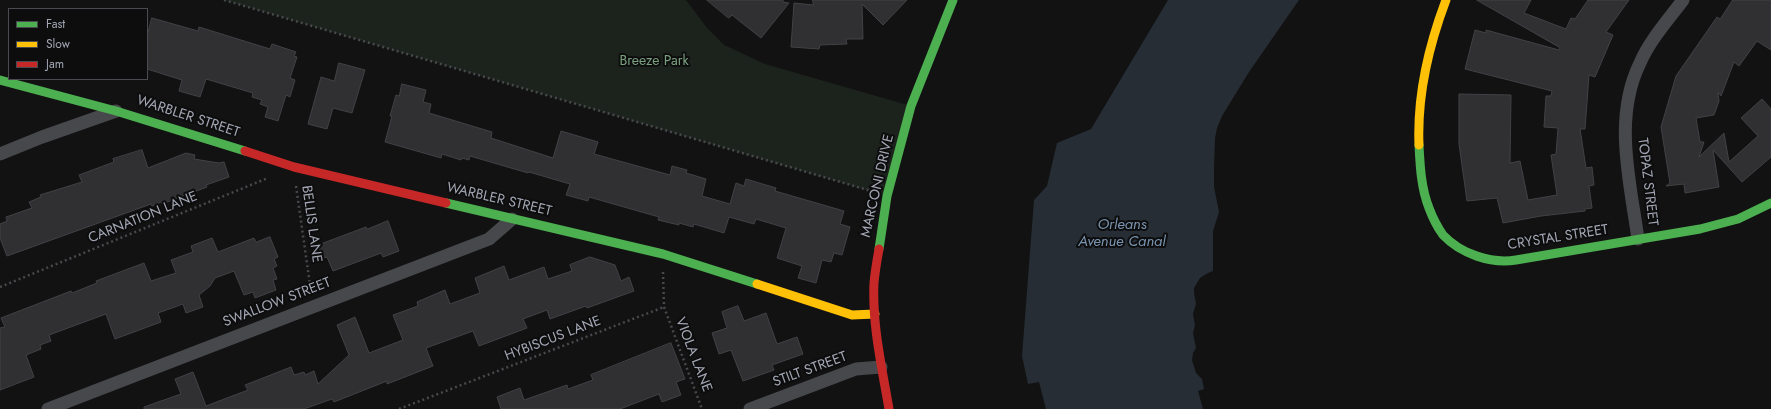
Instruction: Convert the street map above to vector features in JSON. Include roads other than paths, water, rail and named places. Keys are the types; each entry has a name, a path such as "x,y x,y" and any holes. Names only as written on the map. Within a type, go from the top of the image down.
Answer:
{"street":[{"name":"MARCONI DRIVE","path":"889,409 881,367 875,314 874,283 887,196 911,106 953,0"},
{"name":"CRYSTAL STREET","path":"1446,0 1440,12 1427,60 1420,110 1419,154 1421,175 1430,211 1446,238 1465,252 1485,258 1507,261 1708,228 1734,220 1771,203"},
{"name":"TOPAZ STREET","path":"1638,239 1624,132 1629,96 1640,62 1653,40 1683,0"},
{"name":"WARBLER STREET","path":"0,80 116,111 294,167 663,254 852,315 875,314"},
{"name":"WARBLER STREET","path":"0,154 42,137 116,111"},
{"name":"SWALLOW STREET","path":"48,409 313,306 489,240 512,219"},
{"name":"STILT STREET","path":"750,409 856,369 881,367"}],"water":[{"name":"Orleans Avenue Canal","path":"1168,0 1299,0 1249,72 1222,116 1217,128 1215,138 1214,187 1219,212 1213,231 1213,271 1200,278 1194,288 1196,304 1193,314 1195,325 1193,333 1196,348 1193,353 1192,360 1196,373 1202,379 1204,389 1198,391 1203,409 1046,409 1039,382 1028,384 1022,356 1034,200 1047,186 1057,143 1091,129"}],"park label":[{"name":"Breeze Park","path":"654,62"}]}
